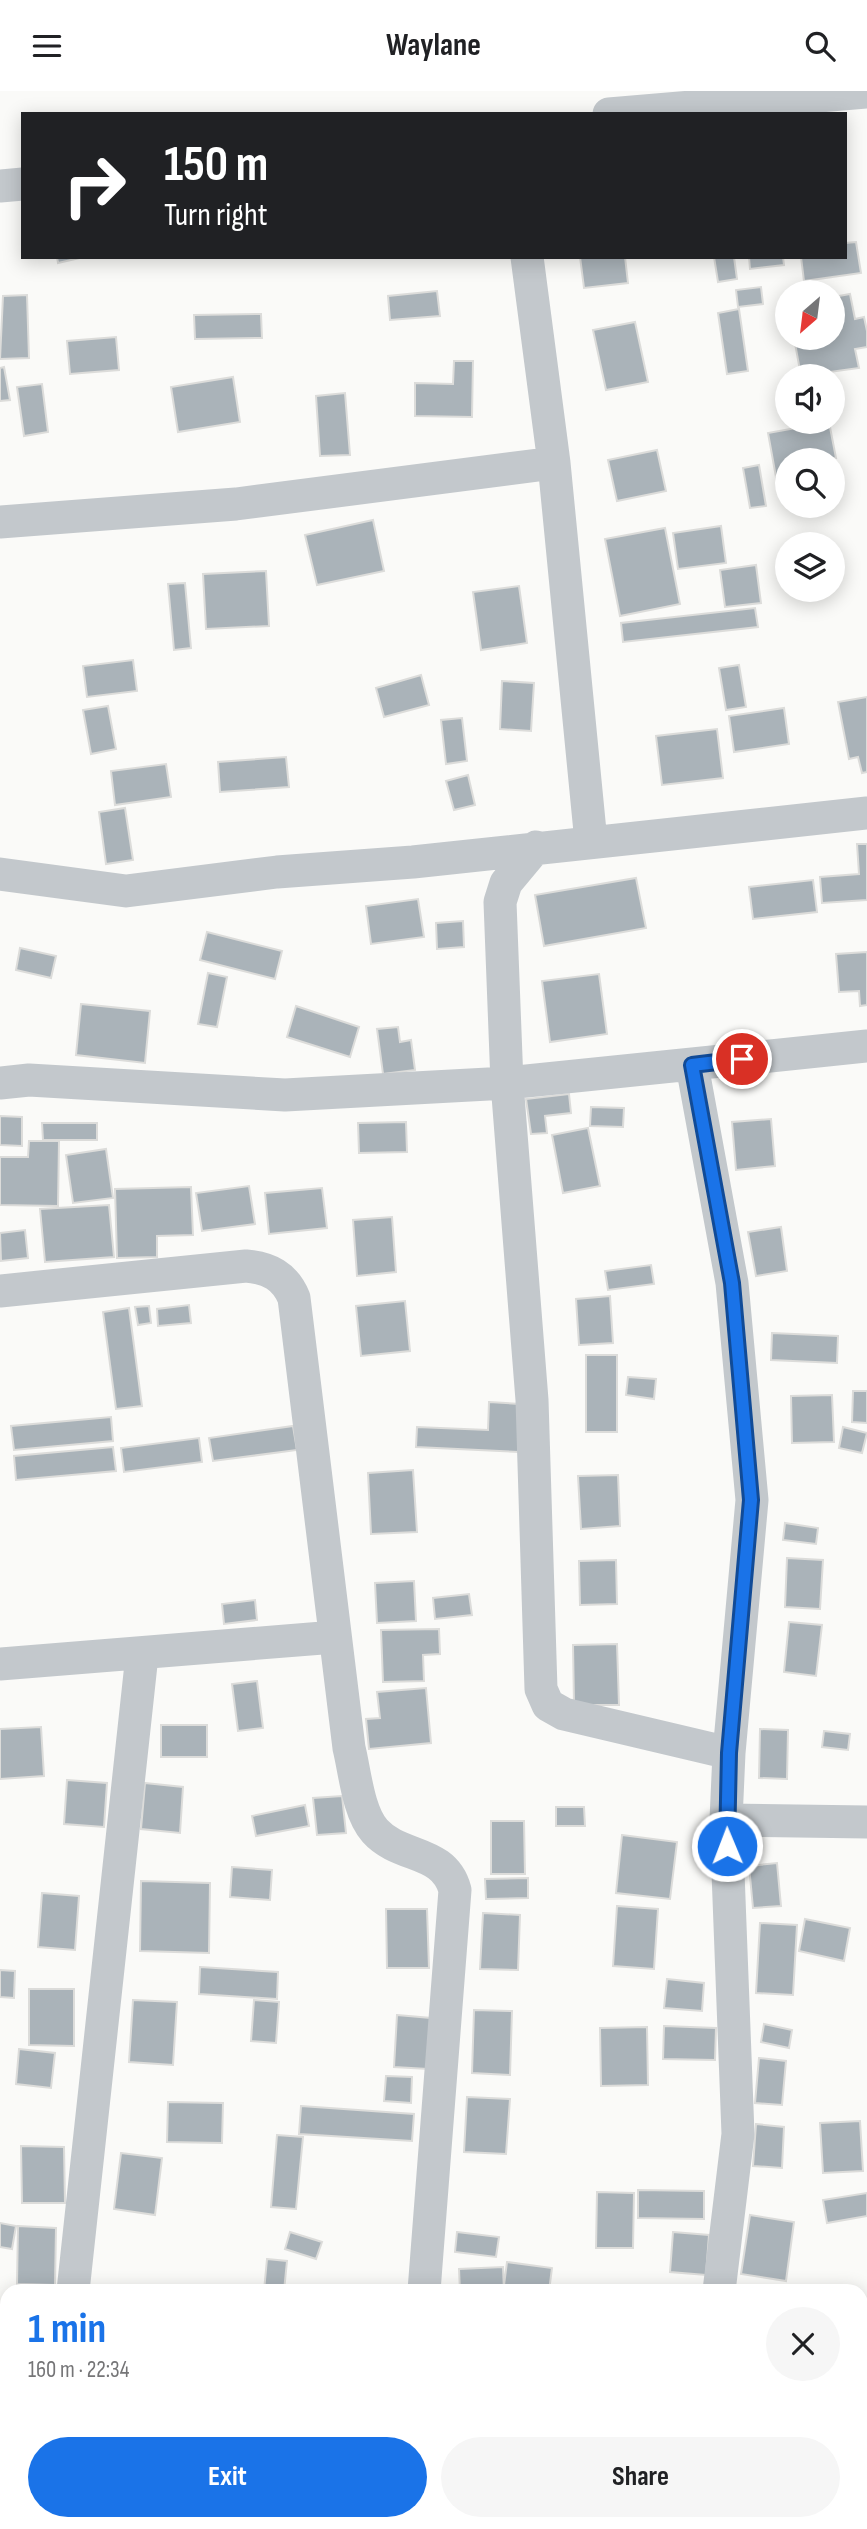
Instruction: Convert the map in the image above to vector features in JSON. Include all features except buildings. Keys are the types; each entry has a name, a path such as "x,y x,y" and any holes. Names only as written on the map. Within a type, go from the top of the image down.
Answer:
{"street":[{"path":"632,112 867,92"},
{"path":"0,185 21,184"},
{"path":"527,259 554,463 591,842"},
{"path":"0,522 236,504 554,463"},
{"path":"0,874 126,891 252,875 413,862 867,813"},
{"path":"536,847 506,883 500,902 507,1083 532,1400 541,1689 548,1705 564,1714 729,1753"},
{"path":"0,1083 29,1080 285,1095 507,1083 867,1046"},
{"path":"692,1065 732,1283 751,1500 729,1753 726,1820 738,2134 720,2284"},
{"path":"0,1291 246,1266 264,1268 289,1285 294,1298 349,1748 367,1817 374,1830 385,1840 437,1862 451,1875 455,1890 425,2284"},
{"path":"0,1664 142,1655 335,1637"},
{"path":"74,2284 142,1655"},
{"path":"726,1820 867,1822"}],"route":[{"path":"727,1846 729,1753 751,1500 732,1283 692,1065 742,1059"}]}
